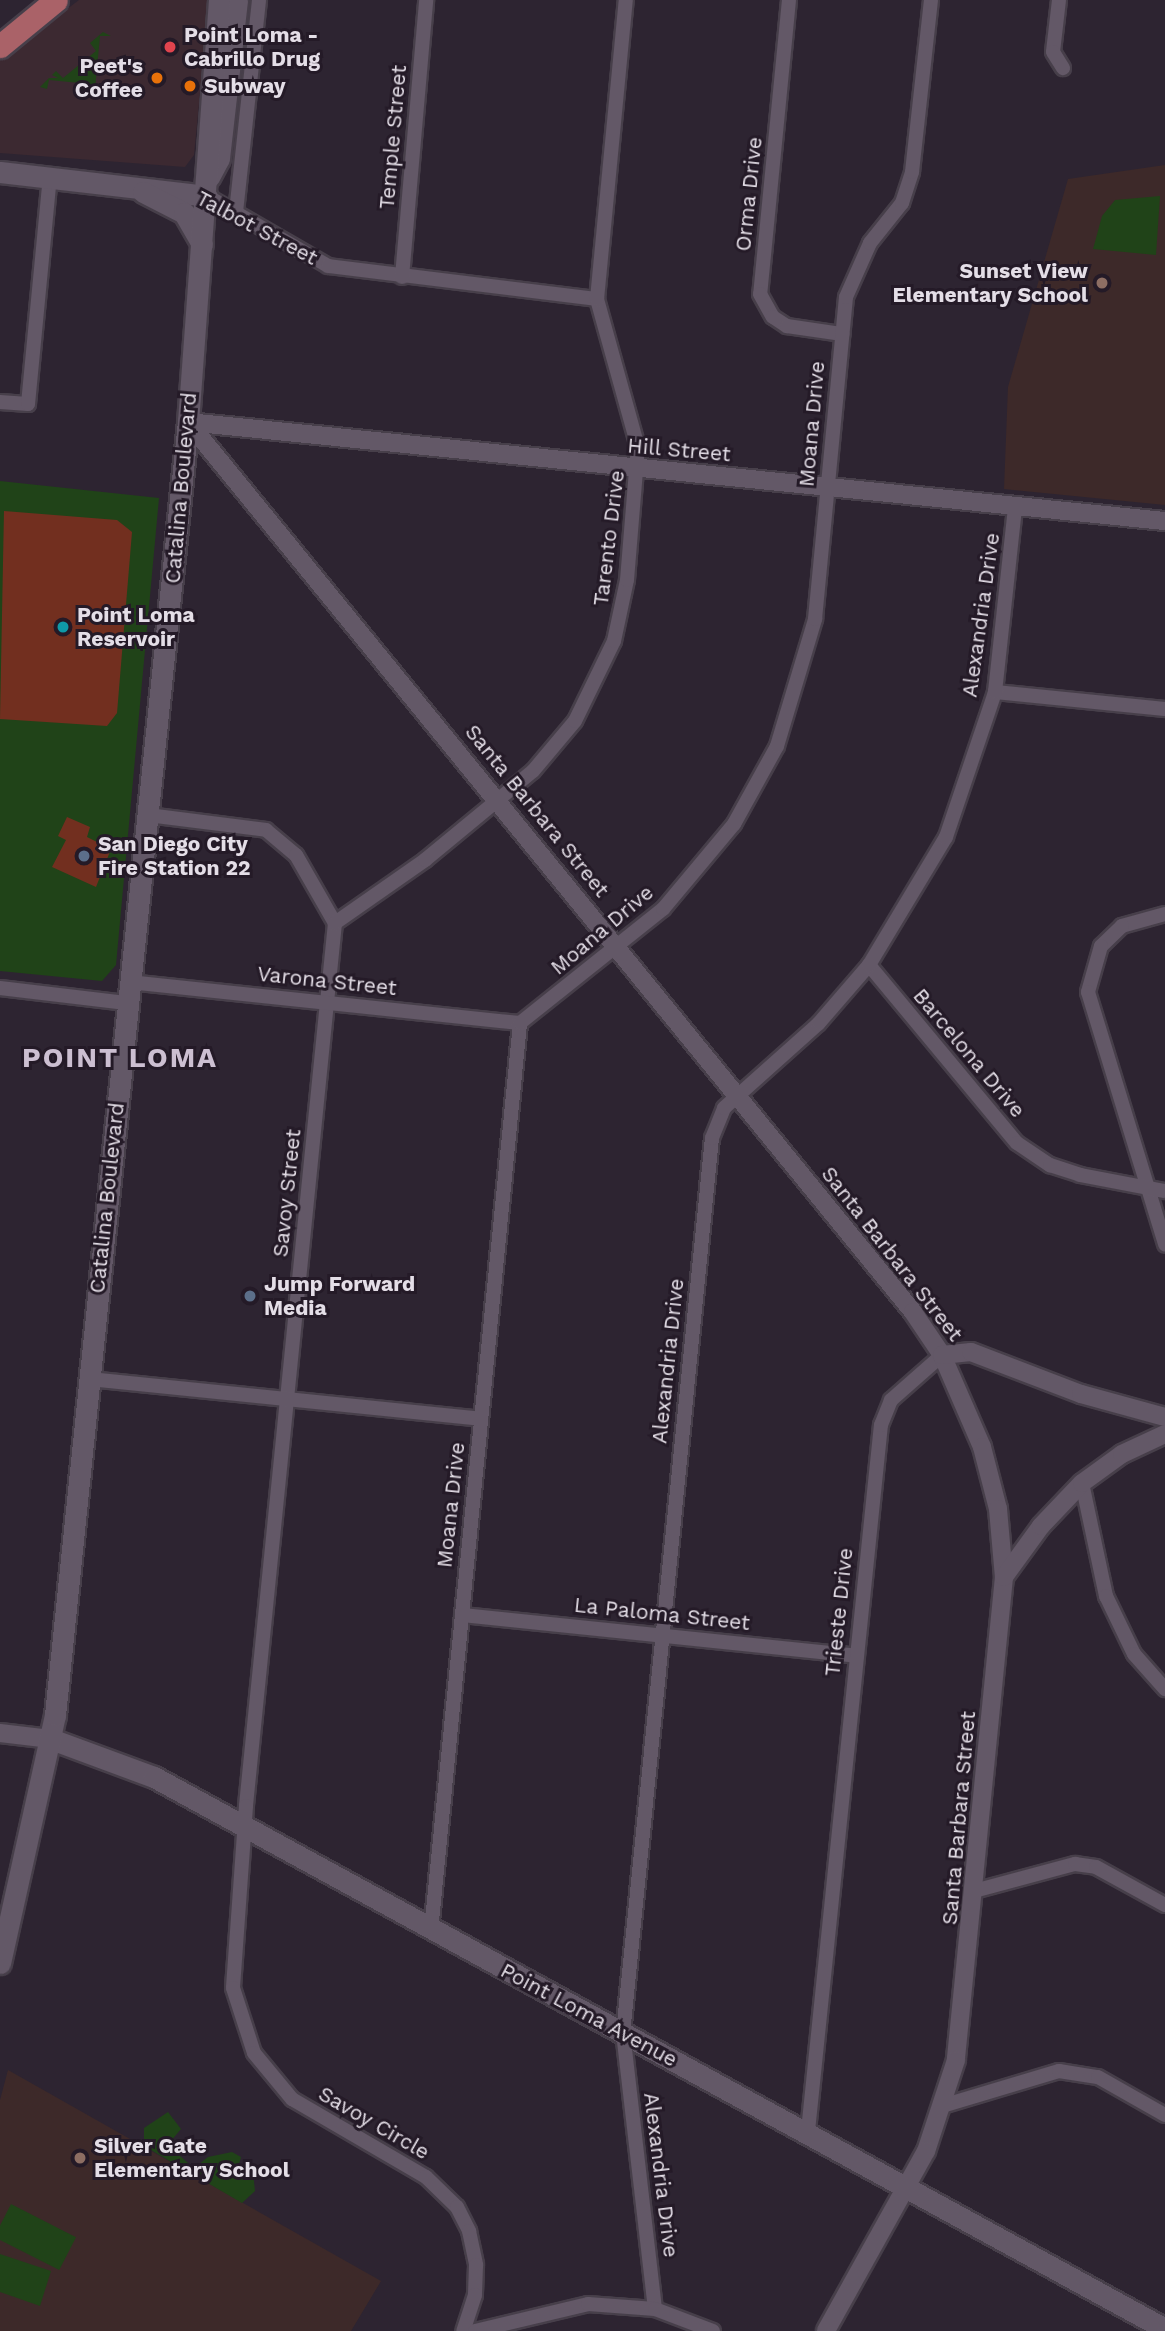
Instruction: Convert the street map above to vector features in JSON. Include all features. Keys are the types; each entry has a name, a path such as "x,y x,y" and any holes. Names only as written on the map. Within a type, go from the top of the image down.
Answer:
{"main road":[{"path":"0,46 56,0"},
{"name":"Catalina Boulevard","path":"0,1963 51,1739 188,422 208,186 204,155 219,0"},
{"name":"Catalina Boulevard","path":"208,186 219,158 237,0"},
{"name":"Talbot Street","path":"0,172 125,184 208,186"},
{"path":"125,184 184,213 196,225 203,247"},
{"name":"Point Loma Avenue","path":"51,1739 134,1768 431,1931 808,2131 1165,2329"}],"street":[{"path":"236,212 259,0"},
{"name":"Temple Street","path":"402,278 426,0"},
{"name":"Tarento Drive","path":"335,923 499,800 556,745 607,660 627,580 639,469 638,447 597,299 626,0"},
{"name":"Orma Drive","path":"789,0 760,294 773,317 787,326 842,334"},
{"name":"Moana Drive","path":"431,1931 520,1023 618,947 699,869 734,824 777,746 815,620 842,334 853,272 902,203 912,172 931,0"},
{"path":"1059,0 1053,52 1063,68"},
{"path":"0,402 28,404 51,177"},
{"name":"Talbot Street","path":"208,186 236,212 328,265 402,278 597,299"},
{"name":"Hill Street","path":"188,422 1165,521"},
{"name":"Santa Barbara Street","path":"188,422 738,1095 942,1355 987,1463 1004,1577 956,2060 942,2106 908,2186 826,2331"},
{"name":"Alexandria Drive","path":"655,2309 623,2034 660,1635 712,1138 723,1108 820,1023 869,965 946,837 995,692 1015,507"},
{"path":"995,692 1165,709"},
{"path":"148,815 250,825 273,834 296,855 335,923"},
{"path":"1165,914 1122,926 1101,946 1088,992 1165,1244"},
{"name":"Savoy Street","path":"244,1828 335,923"},
{"name":"Barcelona Drive","path":"869,965 1017,1143 1050,1165 1149,1190 1165,1191"},
{"name":"Varona Street","path":"0,988 328,1002 520,1023"},
{"path":"942,1355 971,1352 1082,1394 1165,1417"},
{"name":"Trieste Drive","path":"808,2131 881,1425 891,1400 942,1355"},
{"path":"89,1378 481,1419"},
{"path":"1004,1577 1041,1526 1082,1483 1122,1454 1165,1434"},
{"path":"1082,1483 1106,1596 1134,1654 1165,1689"},
{"name":"La Paloma Street","path":"462,1615 857,1656"},
{"name":"Point Loma Avenue","path":"0,1733 51,1739"},
{"name":"Savoy Circle","path":"244,1828 232,1964 245,2034 262,2065 292,2099 426,2177 452,2201 469,2231 475,2256 475,2295 463,2331"},
{"path":"974,1891 1074,1864 1096,1867 1165,1905"},
{"path":"942,2106 1059,2071 1097,2077 1165,2115"},
{"path":"475,2331 588,2304 655,2309 713,2331"}],"shaded area":[{"path":"79,0 209,0 194,155 185,167 0,153 0,60"},
{"name":"Sunset View Elementary School","path":"1165,165 1165,505 1004,489 1008,387 1068,179"},
{"name":"Silver Gate Elementary School","path":"8,2070 381,2281 351,2331 0,2331 0,2100"}],"green space":[{"path":"103,32 111,36 100,36 95,90 105,95 80,92 80,83 49,80 47,89 40,87 49,78 58,78 52,75 56,71 63,78 96,51 90,43"},
{"path":"1160,196 1156,255 1093,249 1102,216 1115,200"},
{"path":"0,481 159,498 116,965 102,981 0,971"},
{"path":"168,2112 181,2129 171,2141 173,2150 194,2168 208,2157 232,2152 241,2157 237,2171 253,2172 255,2191 242,2203 144,2146 144,2128"},
{"path":"11,2204 76,2237 59,2270 0,2240 0,2226"},
{"path":"0,2254 51,2271 40,2306 0,2292"}],"building":[{"name":"Point Loma Reservoir","path":"4,511 117,520 132,532 117,713 107,726 0,719"},
{"name":"San Diego City Fire Station 22","path":"67,817 90,827 87,837 111,849 96,887 52,867 66,840 58,836"}],"place":[{"name":"Point Loma - Cabrillo Drug","path":"170,47"},
{"name":"Peet's Coffee","path":"157,78"},
{"name":"Subway","path":"190,86"},
{"name":"Sunset View Elementary School","path":"1102,283"},
{"name":"Point Loma Reservoir","path":"63,627"},
{"name":"San Diego City Fire Station 22","path":"84,856"},
{"name":"Jump Forward Media","path":"250,1296"},
{"name":"Silver Gate Elementary School","path":"80,2158"}],"district":[{"name":"POINT LOMA","path":"120,1058"}]}
